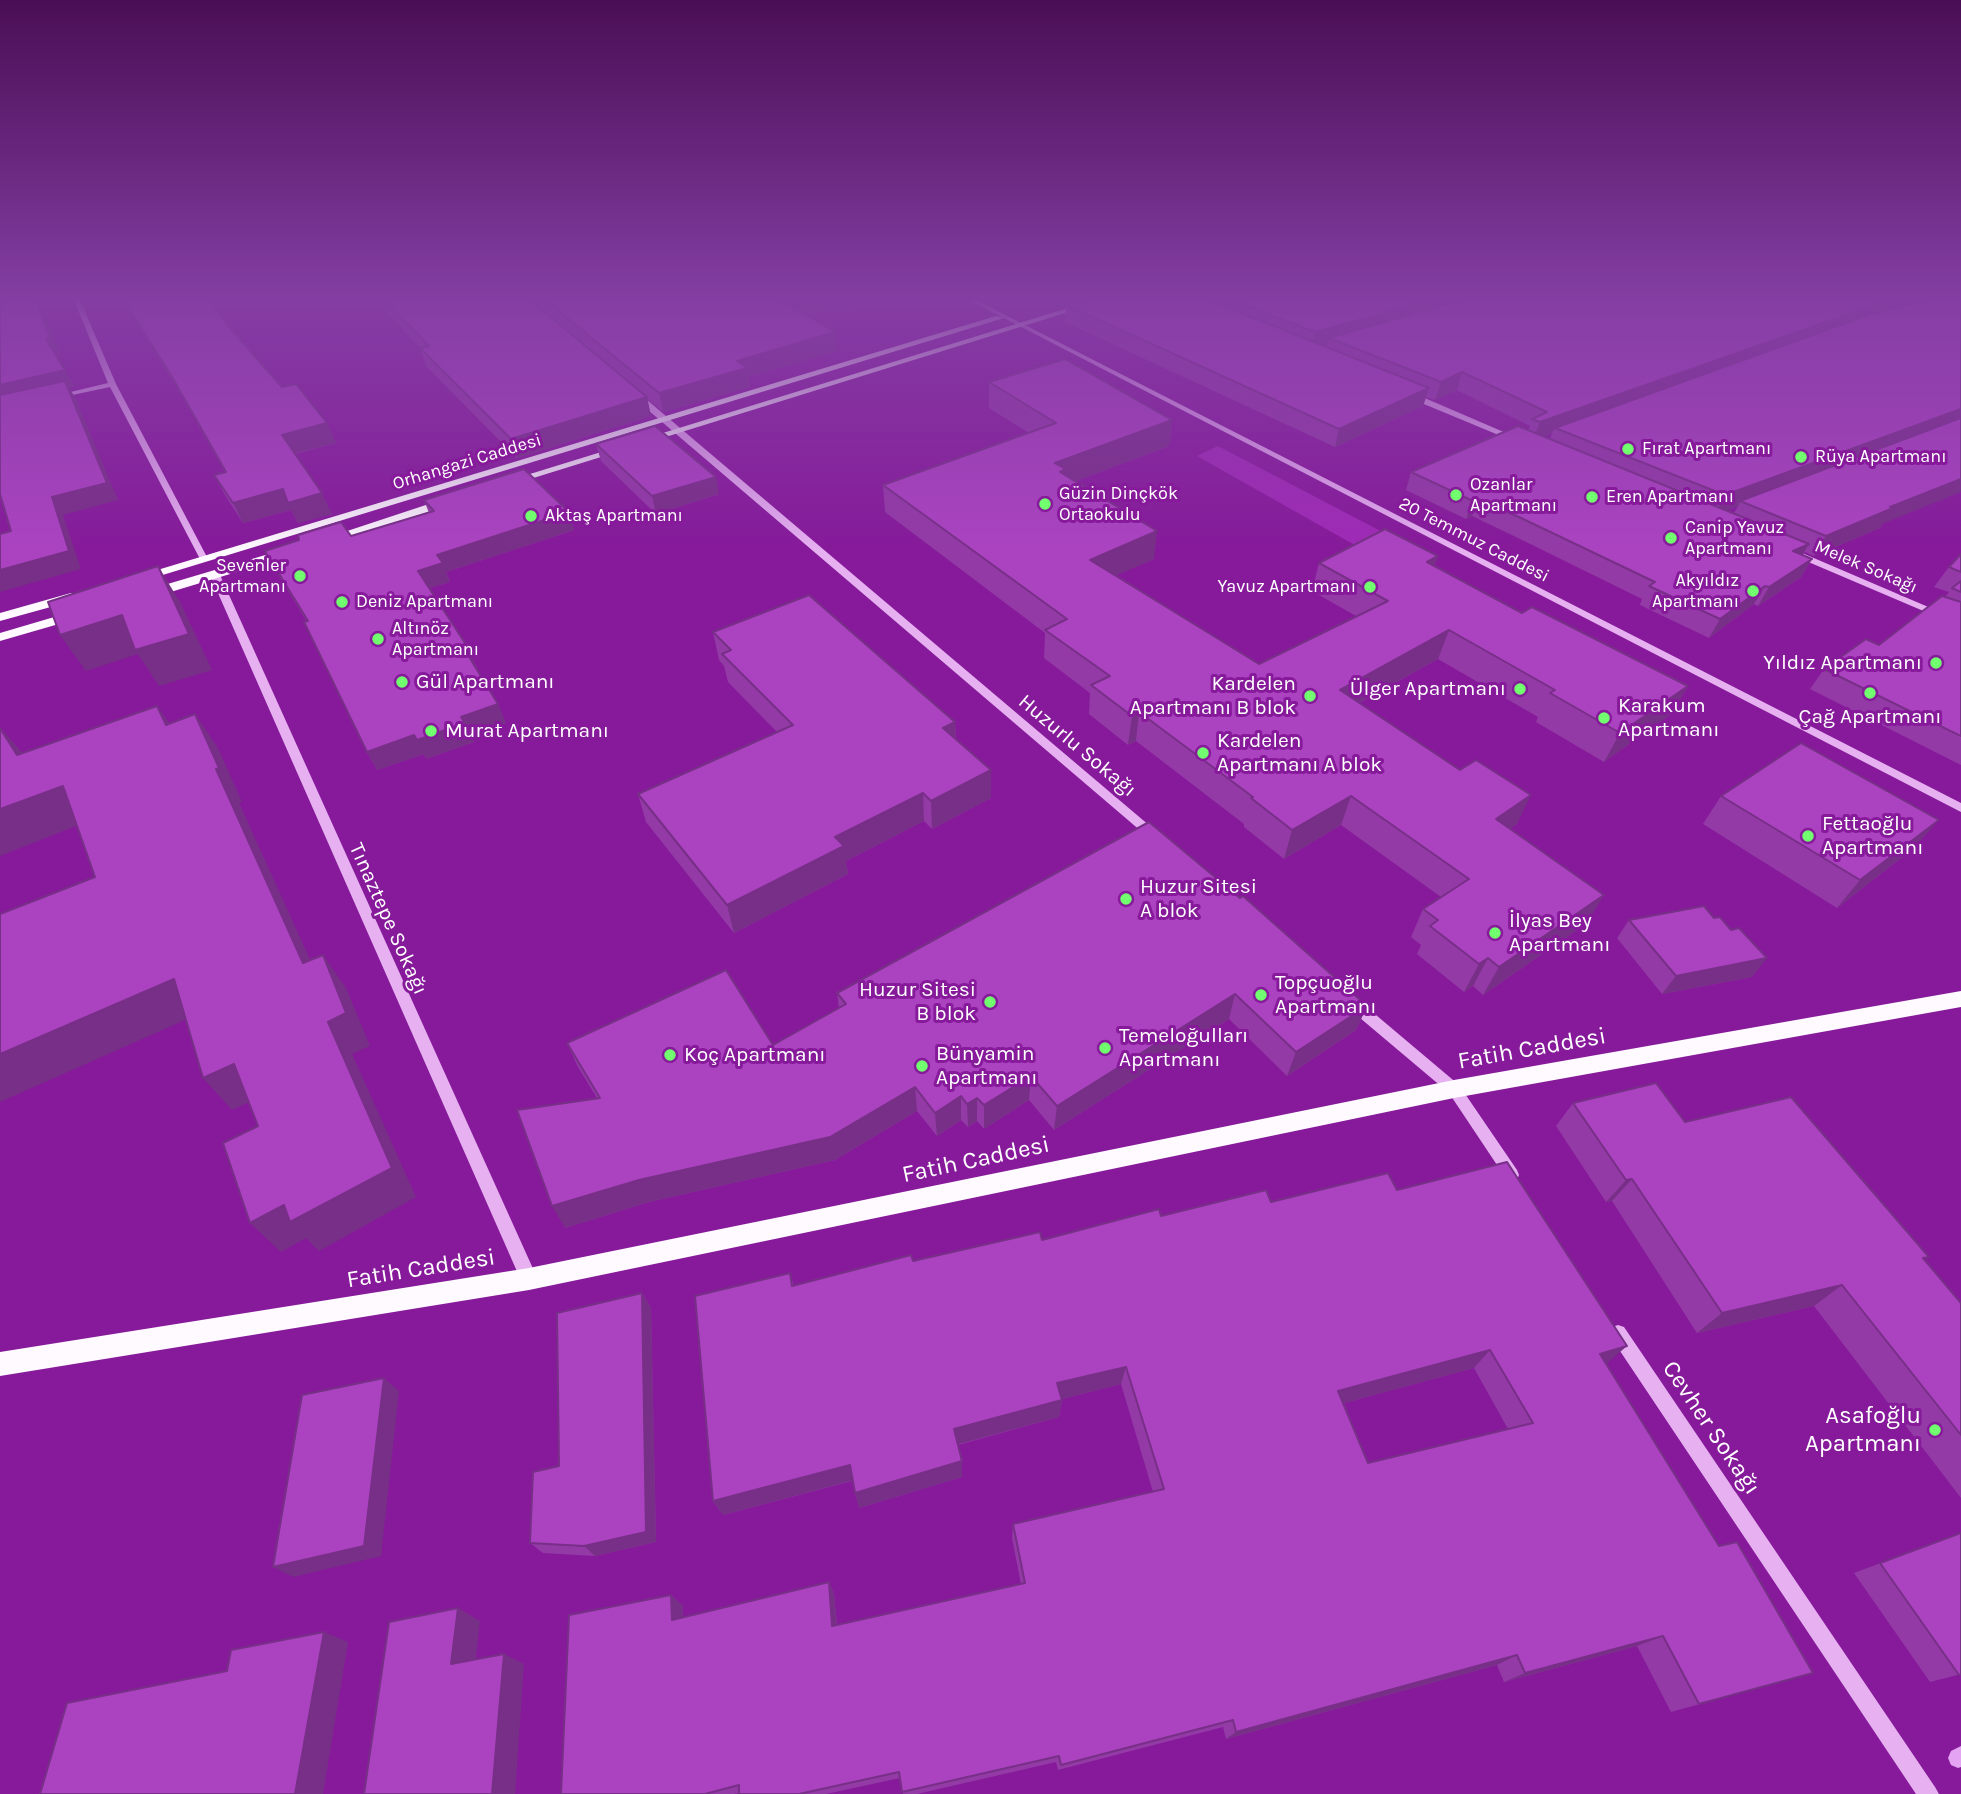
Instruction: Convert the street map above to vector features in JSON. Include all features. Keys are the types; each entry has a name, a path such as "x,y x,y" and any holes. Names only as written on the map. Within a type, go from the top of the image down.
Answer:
{"main road":[{"name":"Orhangazi Caddesi","path":"121,582 782,384"},
{"name":"Orhangazi Caddesi","path":"491,488 827,384"},
{"name":"Orhangazi Caddesi","path":"134,598 465,496"},
{"path":"204,559 215,575"},
{"path":"0,617 85,593"},
{"path":"0,637 94,610"},
{"name":"Fatih Caddesi","path":"0,1364 529,1279 1454,1089 1961,999"}],"street":[{"path":"50,398 112,384 204,559"},
{"name":"20 Temmuz Caddesi","path":"1134,384 1961,808"},
{"path":"1401,391 1522,442"},
{"name":"Huzurlu Sokağı","path":"634,393 1159,840"},
{"name":"Melek Sokağı","path":"1783,548 1961,624"},
{"name":"Tınaztepe Sokağı","path":"215,575 529,1279"},
{"path":"1338,992 1454,1089 1524,1193"},
{"name":"Cevher Sokağı","path":"1609,1320 1928,1794"}],"shaded area":[{"path":"1218,446 1394,538 1367,552 1197,456"}],"building":[{"path":"52,384 66,384 107,483 52,497 69,551 0,570 0,534 11,531 0,494 0,395"},
{"path":"176,384 279,384 282,387 296,384 327,423 282,435 322,493 288,503 283,489 233,503 214,475 226,472"},
{"path":"456,384 631,384 647,397 511,439"},
{"path":"648,384 692,384 659,393"},
{"path":"992,384 1108,384 1172,420 1055,463 1066,469 1060,472 1157,531 1090,560 1259,664 1388,601 1319,563 1385,529 1438,556 1427,562 1522,613 1532,607 1688,686 1620,733 1550,693 1555,690 1449,630 1340,690 1460,770 1476,760 1531,795 1496,819 1604,895 1499,967 1488,958 1479,964 1430,926 1438,920 1423,909 1469,879 1351,796 1292,830 1251,798 1253,797 1139,712 1132,716 1091,685 1110,676 1045,630 1067,619 883,485 1056,423"},
{"path":"1239,384 1418,384 1429,388 1339,429"},
{"path":"1487,384 1649,384 1540,422 1532,419 1547,412"},
{"path":"1678,384 1961,384 1961,409 1725,495 1555,428"},
{"path":"1961,418 1961,479 1826,536 1740,501"},
{"path":"655,426 716,477 652,496 596,444"},
{"path":"1518,426 1809,544 1793,551 1812,559 1769,587 1765,586 1720,619 1649,586 1655,582 1521,518 1478,499 1473,501 1411,472"},
{"path":"524,469 569,512 437,555 443,563 418,571 467,646 463,647 498,704 461,717 465,723 417,740 414,735 367,752 304,622 308,621 265,551 299,540 298,535 341,522 351,536 434,511 424,500"},
{"path":"1961,554 1961,572 1949,567"},
{"path":"158,566 189,634 135,650 122,615 60,635 48,602"},
{"path":"1961,581 1961,592 1952,588"},
{"path":"809,595 955,722 943,728 991,770 931,801 923,793 835,837 844,846 727,905 638,794 793,725 722,654 731,650 713,632"},
{"path":"1942,596 1961,602 1961,736 1824,669 1866,639 1879,645"},
{"path":"157,706 166,725 195,714 219,768 216,769 303,963 323,955 346,1013 328,1022 392,1168 290,1222 284,1205 250,1223 223,1143 258,1126 234,1064 203,1078 174,979 0,1054 0,914 95,877 63,786 0,809 0,728 17,755"},
{"path":"1801,743 1939,820 1860,880 1721,796"},
{"path":"1149,822 1240,898 1243,896 1367,1006 1296,1052 1235,994 1057,1106 1031,1076 984,1105 977,1098 967,1104 961,1096 935,1113 915,1087 830,1137 639,1180 552,1206 517,1110 600,1098 567,1043 726,970 773,1045 846,1004 837,993"},
{"path":"1704,906 1714,918 1720,917 1731,930 1739,928 1767,958 1676,976 1629,920"},
{"path":"1656,1083 1685,1122 1791,1097 1929,1257 1923,1258 1961,1303 1961,1435 1842,1285 1722,1313 1632,1179 1626,1180 1573,1103"},
{"path":"1507,1162 1627,1346 1600,1354 1719,1546 1737,1542 1813,1673 1699,1704 1663,1636 1525,1673 1517,1655 1236,1732 1233,1720 1061,1765 1059,1756 902,1792 899,1772 799,1794 739,1794 739,1785 705,1794 561,1794 569,1615 671,1595 672,1620 829,1582 832,1626 1025,1583 1013,1524 1164,1489 1126,1367 1057,1383 1062,1400 954,1429 962,1461 855,1493 850,1465 713,1501 695,1296 790,1273 792,1286 911,1255 913,1261 1040,1232 1042,1240 1159,1209 1161,1216 1266,1190 1271,1202 1388,1173 1397,1190","holes":["1490,1350 1533,1423 1368,1463 1338,1391"]},
{"path":"642,1293 646,1532 584,1546 530,1543 533,1472 559,1466 557,1313"},
{"path":"384,1378 364,1546 273,1567 302,1395"},
{"path":"1961,1533 1961,1674 1959,1675 1880,1563"},
{"path":"458,1608 451,1664 504,1654 492,1794 364,1794 389,1622"},
{"path":"324,1632 295,1794 40,1794 67,1703 227,1671 231,1650"}],"place":[{"name":"Fırat Apartmanı","path":"1628,449"},
{"name":"Rüya Apartmanı","path":"1801,457"},
{"name":"Ozanlar Apartmanı","path":"1456,495"},
{"name":"Eren Apartmanı","path":"1592,497"},
{"name":"Güzin Dinçkök Ortaokulu","path":"1045,504"},
{"name":"Aktaş Apartmanı","path":"531,516"},
{"name":"Canip Yavuz Apartmanı","path":"1671,538"},
{"name":"Sevenler Apartmanı","path":"300,576"},
{"name":"Yavuz Apartmanı","path":"1370,587"},
{"name":"Akyıldız Apartmanı","path":"1753,591"},
{"name":"Deniz Apartmanı","path":"342,602"},
{"name":"Altınöz Apartmanı","path":"378,639"},
{"name":"Yıldız Apartmanı","path":"1936,663"},
{"name":"Gül Apartmanı","path":"402,682"},
{"name":"Ülger Apartmanı","path":"1520,689"},
{"name":"Çağ Apartmanı","path":"1870,693"},
{"name":"Kardelen Apartmanı B blok","path":"1310,696"},
{"name":"Karakum Apartmanı","path":"1604,718"},
{"name":"Murat Apartmanı","path":"431,731"},
{"name":"Kardelen Apartmanı A blok","path":"1203,753"},
{"name":"Fettaoğlu Apartmanı","path":"1808,836"},
{"name":"Huzur Sitesi A blok","path":"1126,899"},
{"name":"İlyas Bey Apartmanı","path":"1495,933"},
{"name":"Topçuoğlu Apartmanı","path":"1261,995"},
{"name":"Huzur Sitesi B blok","path":"990,1002"},
{"name":"Temeloğulları Apartmanı","path":"1105,1048"},
{"name":"Koç Apartmanı","path":"670,1055"},
{"name":"Bünyamin Apartmanı","path":"922,1066"},
{"name":"Asafoğlu Apartmanı","path":"1935,1430"}]}
